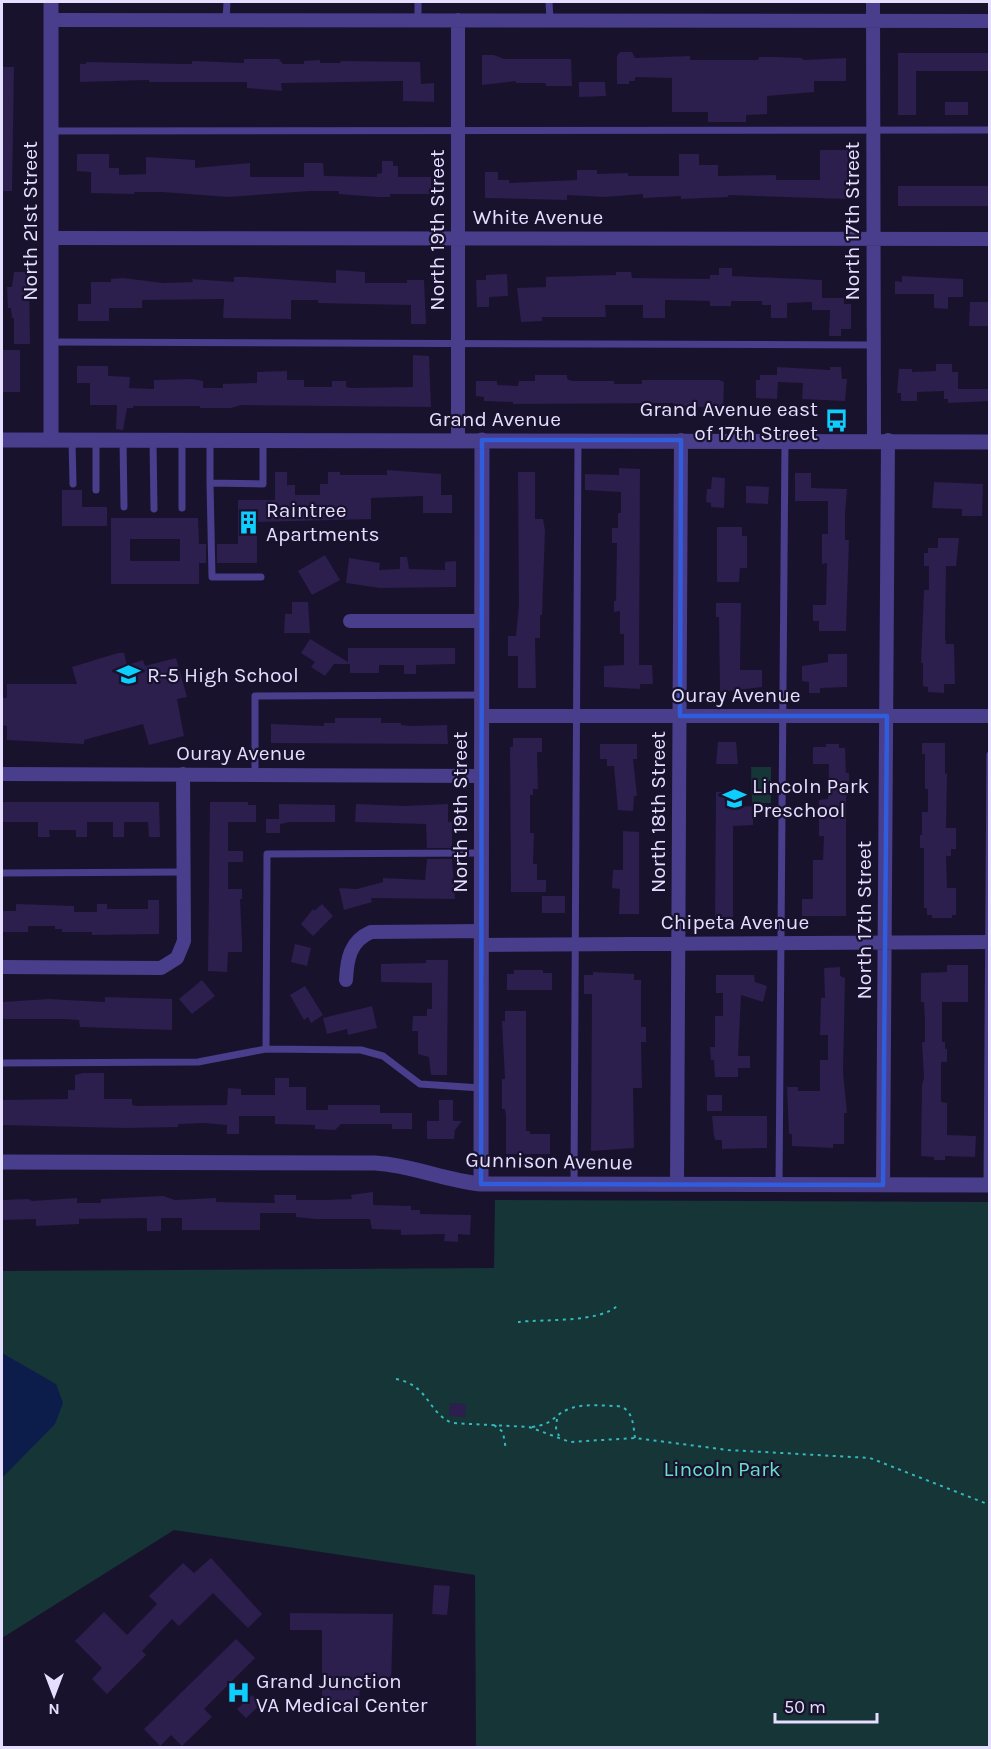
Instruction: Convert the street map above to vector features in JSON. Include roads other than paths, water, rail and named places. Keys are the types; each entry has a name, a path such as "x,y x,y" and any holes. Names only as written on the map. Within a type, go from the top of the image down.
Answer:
{"street":[{"name":"North 21st Street","path":"51,2 51,440"},
{"name":"North 17th Street","path":"873,2 873,345 881,440 887,716 883,1185"},
{"path":"51,20 990,21"},
{"name":"North 19th Street","path":"458,20 458,440"},
{"name":"White Avenue","path":"51,238 990,239"},
{"name":"Grand Avenue","path":"2,440 990,442"},
{"name":"North 19th Street","path":"481,1184 482,440"},
{"name":"North 18th Street","path":"677,1184 681,440"},
{"path":"350,621 482,621"},
{"name":"Ouray Avenue","path":"482,716 990,716"},
{"name":"Ouray Avenue","path":"2,774 481,776"},
{"path":"2,967 161,968 177,958 184,941 183,774"},
{"name":"Chipeta Avenue","path":"346,981 353,945 360,937 371,932 576,944 989,942"},
{"name":"Gunnison Avenue","path":"2,1162 400,1164 449,1179 481,1184 988,1185"}],"lane":[{"path":"226,2 226,20"},
{"path":"418,2 418,20"},
{"path":"549,2 550,20"},
{"path":"51,131 990,130"},
{"path":"51,342 873,345"},
{"path":"72,440 73,484"},
{"path":"96,440 96,489"},
{"path":"123,440 124,507"},
{"path":"153,440 154,509"},
{"path":"182,440 182,508"},
{"path":"210,440 212,577 261,577"},
{"path":"210,483 263,484 263,440"},
{"path":"574,1184 578,440"},
{"path":"779,1185 783,942 785,440"},
{"path":"255,774 255,696 482,695"},
{"path":"988,1185 990,755"},
{"path":"266,1049 267,854 481,853"},
{"path":"2,873 184,872"},
{"path":"2,1063 198,1062 266,1049 361,1050 383,1056 420,1084 481,1088"}],"water":[{"path":"2,1353 56,1384 63,1403 55,1424 2,1478"}],"place":[{"name":"Grand Avenue east of 17th Street","path":"836,421"},
{"name":"Raintree Apartments","path":"248,522"},
{"name":"R-5 High School","path":"129,675"},
{"name":"Lincoln Park Preschool","path":"734,798"},
{"name":"Grand Junction VA Medical Center","path":"238,1693"}],"park label":[{"name":"Lincoln Park","path":"722,1469"}]}
